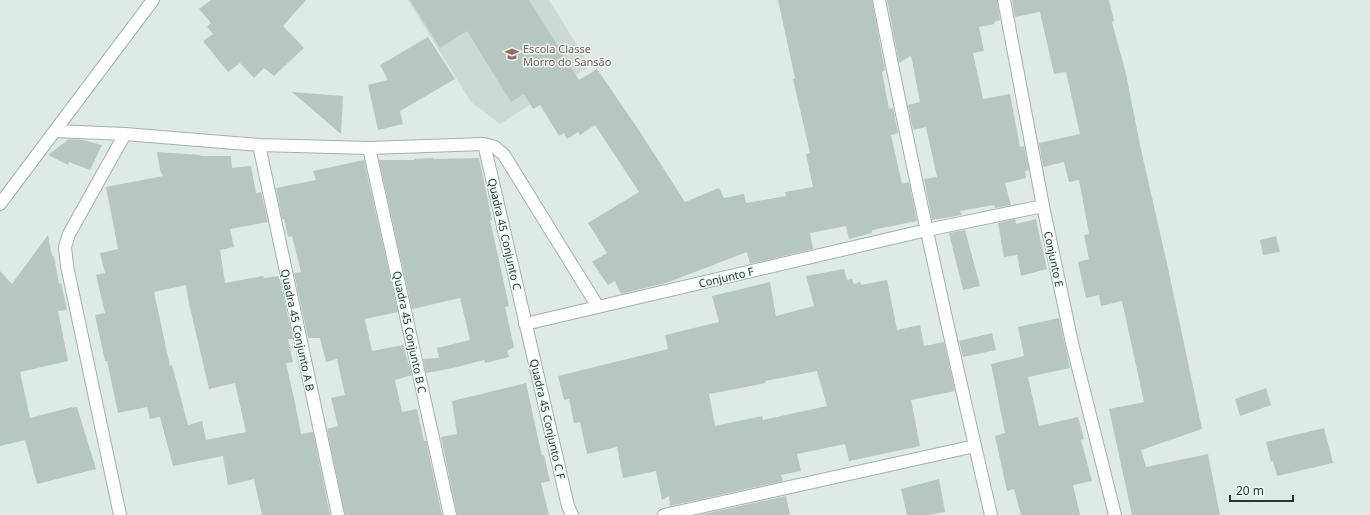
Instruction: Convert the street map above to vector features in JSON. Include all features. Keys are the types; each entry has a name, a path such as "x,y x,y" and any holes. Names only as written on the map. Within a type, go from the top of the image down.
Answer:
{"street":[{"path":"0,204 153,0"},
{"path":"879,0 927,230 991,515"},
{"name":"Conjunto E","path":"1004,0 1043,206 1072,342 1115,515"},
{"path":"55,130 125,134 259,146 369,148 484,144 495,147 504,155 598,307"},
{"path":"120,515 67,266 65,247 69,234 125,134"},
{"name":"Quadra 45 Conjunto C","path":"484,144 525,324"},
{"name":"Quadra 45 Conjunto A B","path":"259,146 338,515"},
{"name":"Quadra 45 Conjunto B C","path":"369,148 450,515"},
{"name":"Conjunto F","path":"525,324 927,230 1043,206"},
{"name":"Quadra 45 Conjunto C F","path":"525,324 568,506 572,515"},
{"path":"664,515 975,446"}],"shaded area":[{"name":"Escola Classe Morro do Sansão","path":"408,0 549,0 590,66 500,124 471,102"}],"building":[{"path":"211,0 306,0 283,26 304,48 274,76 264,68 254,78 240,63 228,72 203,41 213,34 207,27 211,23 199,9"},
{"path":"410,0 529,0 579,80 597,69 685,202 719,188 724,198 744,194 746,203 786,196 785,192 813,187 806,154 810,153 793,79 795,78 778,0 872,0 885,70 882,72 889,109 893,108 898,133 891,135 902,184 909,182 917,221 872,230 872,233 849,239 846,226 810,233 813,249 750,264 747,252 666,283 621,294 615,281 608,285 592,262 607,253 588,223 639,192 595,125 580,135 578,132 567,139 564,133 559,136 540,105 533,109 524,94 511,102 467,31 440,48"},
{"path":"887,0 997,0 1000,20 994,22 994,24 979,27 984,51 973,53 983,99 1010,94 1020,147 1024,146 1029,170 1025,171 1026,178 1005,183 1011,205 995,208 994,205 960,211 962,215 932,220 924,179 937,177 926,127 913,130 908,105 920,102 913,65 911,56 899,63"},
{"path":"1012,0 1109,0 1114,21 1112,22 1126,74 1202,429 1141,450 1146,467 1208,454 1220,515 1132,515 1109,409 1144,402 1122,301 1101,306 1099,295 1086,298 1078,262 1089,259 1084,235 1089,234 1079,180 1069,182 1064,162 1043,167 1039,143 1080,134 1066,72 1054,74 1040,12 1015,17"},
{"path":"428,37 455,79 400,111 403,124 378,130 368,85 388,80 380,65"},
{"path":"292,92 343,96 341,134"},
{"path":"69,139 83,140 102,145 90,170 69,162 68,165 48,155"},
{"path":"157,152 201,156 231,156 232,168 251,166 256,193 261,192 268,222 230,229 234,247 220,250 225,283 263,276 264,278 279,276 293,339 288,339 293,362 286,363 301,434 313,432 330,515 262,515 254,479 228,485 223,456 173,466 160,417 150,419 147,407 118,413 95,315 105,313 96,275 105,273 100,253 118,249 106,187 163,176 160,170","holes":["186,285 209,389 235,383 246,432 206,440 202,421 188,425 172,365 170,366 154,292"]},
{"path":"433,158 479,158 492,220 490,220 509,306 505,307 514,347 507,351 509,357 485,363 484,360 426,373 423,359 439,358 437,348 470,340 460,298 412,309 379,160 414,160"},
{"path":"364,160 398,312 365,319 372,351 403,345 412,375 395,380 402,412 417,409 424,441 426,441 442,515 345,515 327,429 338,426 331,398 345,395 337,359 326,362 320,338 308,338 294,273 301,272 292,236 288,237 284,219 282,219 276,188 316,180 313,171"},
{"path":"1015,219 1016,224 1036,219 1047,269 1021,276 1017,255 1004,257 998,223"},
{"path":"965,230 980,286 963,290 949,233"},
{"path":"48,235 52,256 54,256 59,284 61,283 67,310 58,311 68,361 20,372 30,418 77,407 96,469 37,484 25,440 0,446 0,271 12,284"},
{"path":"1276,236 1280,252 1263,255 1260,240"},
{"path":"844,269 847,280 852,279 854,284 860,282 861,285 887,280 897,330 920,325 924,346 944,342 955,391 911,400 920,446 849,461 845,444 797,454 801,471 781,475 783,481 670,506 669,496 662,500 656,471 623,478 617,447 587,454 580,422 574,423 569,399 564,400 558,376 668,349 665,335 719,322 712,296 770,282 776,316 814,306 806,276","holes":["817,371 827,406 763,420 762,416 715,426 709,394"]},
{"path":"1059,318 1070,368 1028,377 1039,426 1078,417 1084,439 1081,440 1092,481 1073,485 1080,515 1021,515 1014,489 1007,491 995,436 1005,433 991,364 1024,356 1018,327"},
{"path":"992,333 996,350 963,357 959,341"},
{"path":"526,383 542,456 544,455 550,481 541,483 549,515 457,515 441,437 457,434 452,401"},
{"path":"1266,388 1271,405 1240,416 1235,399"},
{"path":"1324,428 1333,463 1277,476 1273,461 1271,462 1266,442"},
{"path":"939,479 945,512 928,515 907,515 901,489"},
{"path":"786,496 790,515 699,515"}],"place":[{"name":"Escola Classe Morro do Sansão","path":"512,54"}]}
